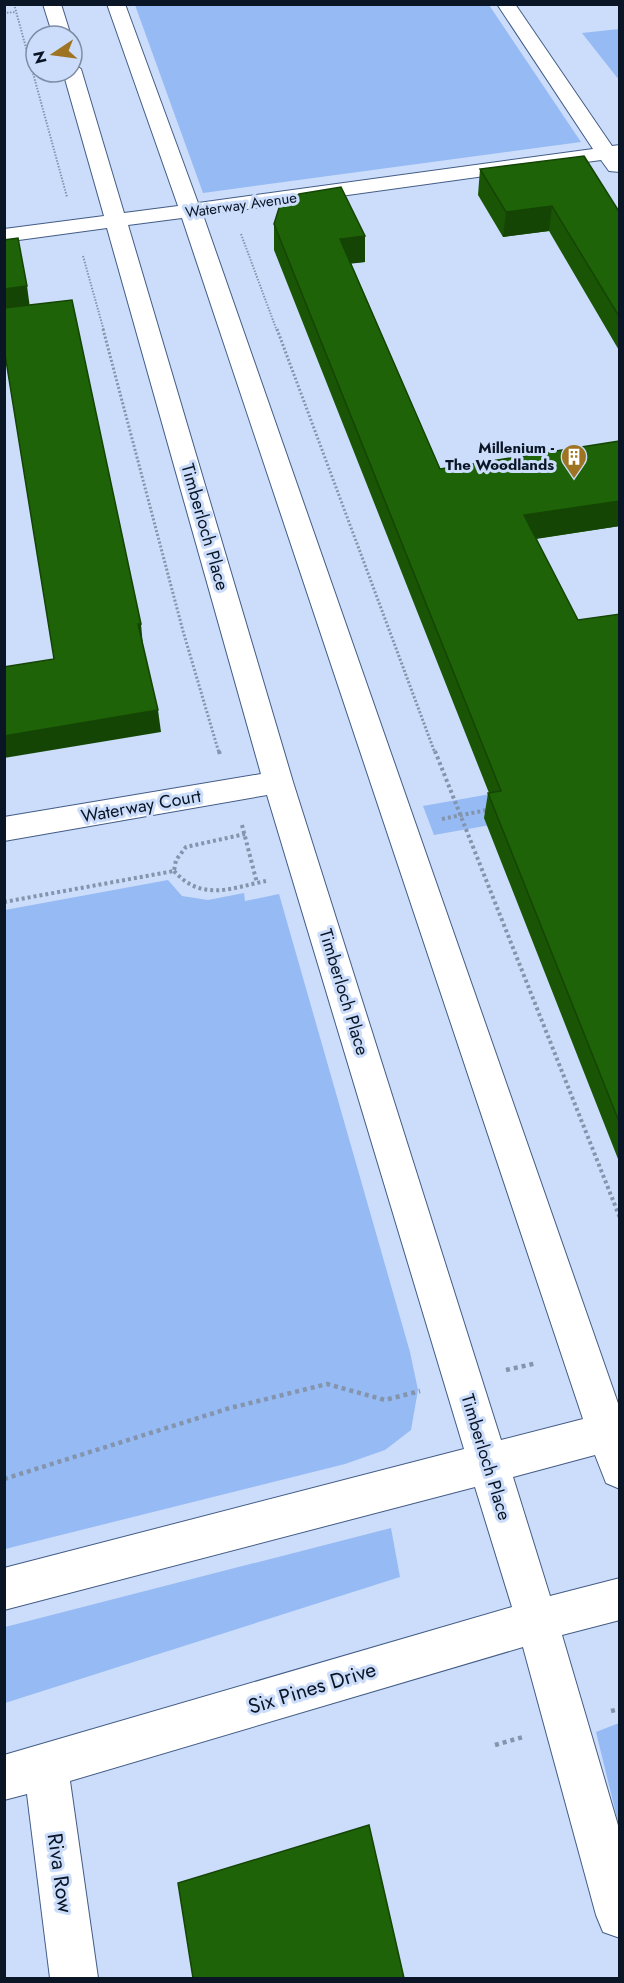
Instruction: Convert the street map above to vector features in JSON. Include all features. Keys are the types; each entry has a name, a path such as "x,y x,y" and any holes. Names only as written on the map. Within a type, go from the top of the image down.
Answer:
{"street":[{"path":"52,4 58,24"},
{"path":"116,4 191,212 400,826 613,1431 620,1469"},
{"path":"506,4 612,152 620,173"},
{"name":"Timberloch Place","path":"76,84 278,782 537,1621 620,1915"},
{"name":"Waterway Avenue","path":"4,236 191,212 612,152"},
{"name":"Waterway Court","path":"4,829 278,782"},
{"path":"4,1589 488,1461 613,1431"},
{"name":"Six Pines Drive","path":"25,1773 537,1621 620,1599"},
{"name":"Riva Row","path":"25,1773 74,1978"}],"path":[{"path":"14,4 112,357 188,654 231,790 244,834 257,883 211,892 196,890 182,883 174,871 176,860 186,847 244,834 292,825"},
{"path":"4,13 16,12"},
{"path":"227,207 238,226 459,816 620,1218"},
{"path":"400,826 493,809"},
{"path":"4,902 174,871"},
{"path":"4,1479 230,1408 327,1384 384,1400"}],"shaded area":[{"path":"135,5 489,5 581,142 203,193"},
{"path":"620,29 619,80 582,33"},
{"path":"619,771 619,802 434,835 423,806"},
{"path":"168,880 182,896 208,900 244,893 245,901 279,894 410,1352 418,1390 411,1430 385,1450 345,1464 5,1549 5,910"},
{"path":"391,1528 400,1577 5,1703 5,1627"},
{"path":"619,1723 619,1826 596,1732"}],"building":[{"path":"584,156 620,213 620,318 552,206 506,212 480,169"},
{"name":"Millenium - The Woodlands","path":"341,187 365,236 340,239 440,469 620,441 620,501 524,515 578,620 620,614 620,1124 488,793 501,791 274,224 279,208 299,194"},
{"path":"18,238 27,286 4,289 4,240"},
{"path":"72,300 141,624 138,624 158,710 4,736 4,667 54,659 4,348 4,308"},
{"path":"369,1825 404,1978 193,1978 178,1883"}],"place":[{"name":"Millenium - The Woodlands","path":"574,480"}]}
